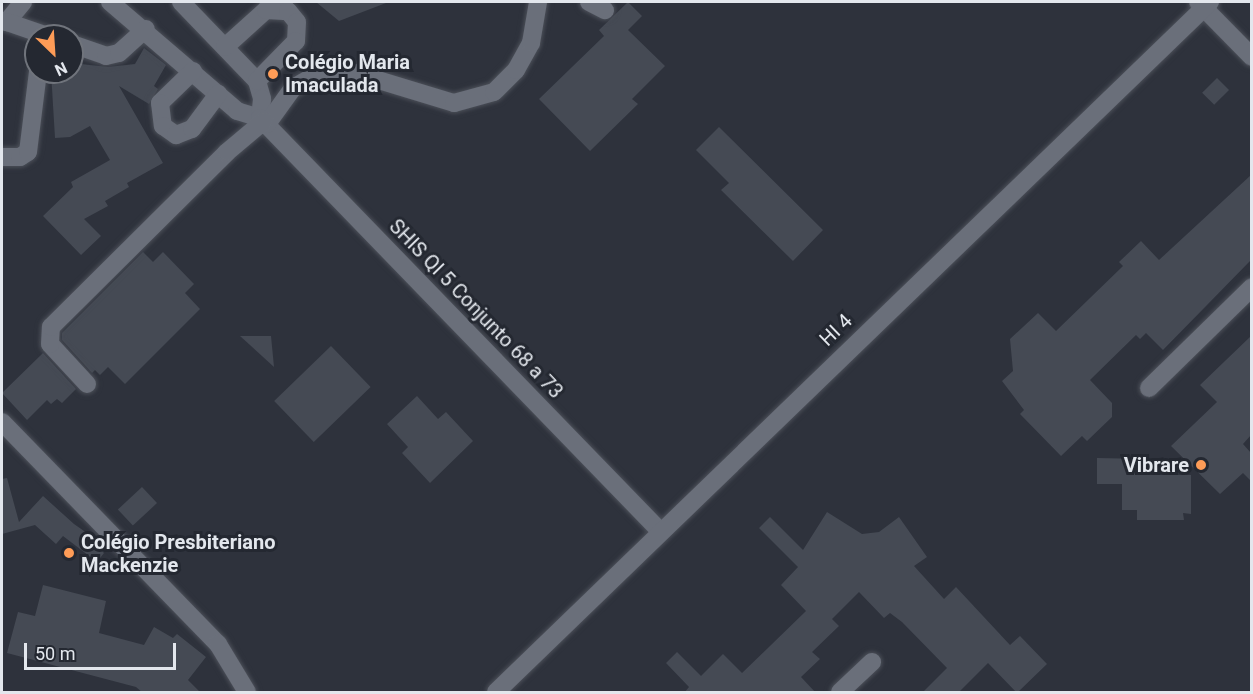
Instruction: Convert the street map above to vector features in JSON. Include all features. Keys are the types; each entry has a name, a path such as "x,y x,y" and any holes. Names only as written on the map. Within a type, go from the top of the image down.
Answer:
{"street":[{"path":"23,2 7,22 24,28"},
{"path":"110,2 146,29 237,111 264,121"},
{"path":"181,2 257,81 262,99 264,121"},
{"path":"87,384 50,344 51,327 227,152 264,121 293,88 310,78 342,69 454,103 494,92 516,70 531,43 538,2"},
{"path":"1204,4 1251,57"},
{"name":"HI 4","path":"496,693 1204,4"},
{"path":"225,47 266,10 288,11 297,22 296,41 257,81"},
{"path":"84,48 106,56 119,54 146,29"},
{"path":"193,71 160,103 163,126 176,135 192,129 218,94"},
{"path":"2,157 20,157 28,152 36,84"},
{"name":"SHIS QI 5 Conjunto 68 a 73","path":"264,121 660,531"},
{"path":"1149,388 1251,287"},
{"path":"2,422 218,644 247,693"},
{"path":"840,693 872,662"}],"building":[{"path":"316,2 385,2 386,3 339,21"},
{"path":"628,2 642,16 628,30 665,66 632,99 638,104 590,151 539,99 604,36 599,30"},
{"path":"144,48 166,65 154,86 158,89 149,104 119,86 163,163 127,183 129,187 105,201 108,206 84,219 101,236 81,255 43,216 73,187 71,182 110,160 90,126 70,137 55,138 52,84 84,84 84,64 108,67 135,64"},
{"path":"1217,78 1229,90 1214,105 1202,93"},
{"path":"719,127 823,230 793,261 721,190 729,183 696,150"},
{"path":"1251,175 1251,260 1163,350 1146,333 1140,339 1136,335 1090,380 1112,403 1112,417 1087,441 1082,436 1061,456 1020,414 1024,410 1002,381 1013,371 1010,339 1038,313 1056,331 1123,266 1119,262 1141,241 1159,260"},
{"path":"143,252 153,262 163,252 194,284 185,293 200,309 125,384 108,367 100,375 95,370 92,373 62,340 62,333"},
{"path":"240,336 271,336 274,367"},
{"path":"1251,336 1251,435 1243,444 1251,453 1251,481 1243,473 1220,494 1171,446 1217,402 1200,385"},
{"path":"331,346 371,387 314,442 274,401"},
{"path":"43,353 76,389 62,403 57,399 51,404 47,400 27,420 2,393"},
{"path":"417,396 438,419 446,412 473,441 430,483 402,453 408,447 387,424"},
{"path":"1097,458 1145,459 1144,475 1191,475 1191,514 1183,513 1184,520 1137,520 1137,510 1122,510 1122,484 1097,484"},
{"path":"7,478 19,522 43,496 74,524 104,545 101,550 104,553 97,562 63,536 56,544 35,525 2,534 2,479"},
{"path":"142,487 157,503 133,526 118,510"},
{"path":"827,512 862,534 879,532 899,517 927,557 914,566 944,599 956,587 1010,645 1020,636 1047,664 1017,693 988,663 958,693 922,693 947,668 902,622 890,613 884,618 859,592 832,619 839,626 812,652 820,659 801,677 816,693 684,693 689,687 666,663 677,652 701,676 723,654 742,673 806,611 781,585 798,567 759,528 770,517 803,550"},
{"path":"43,585 106,601 99,633 144,645 154,627 173,638 177,634 206,657 188,680 201,693 143,693 136,687 7,653 18,612 35,616"}],"place":[{"name":"Colégio Maria Imaculada","path":"273,74"},
{"name":"Vibrare","path":"1201,465"},
{"name":"Colégio Presbiteriano Mackenzie","path":"69,553"}]}
